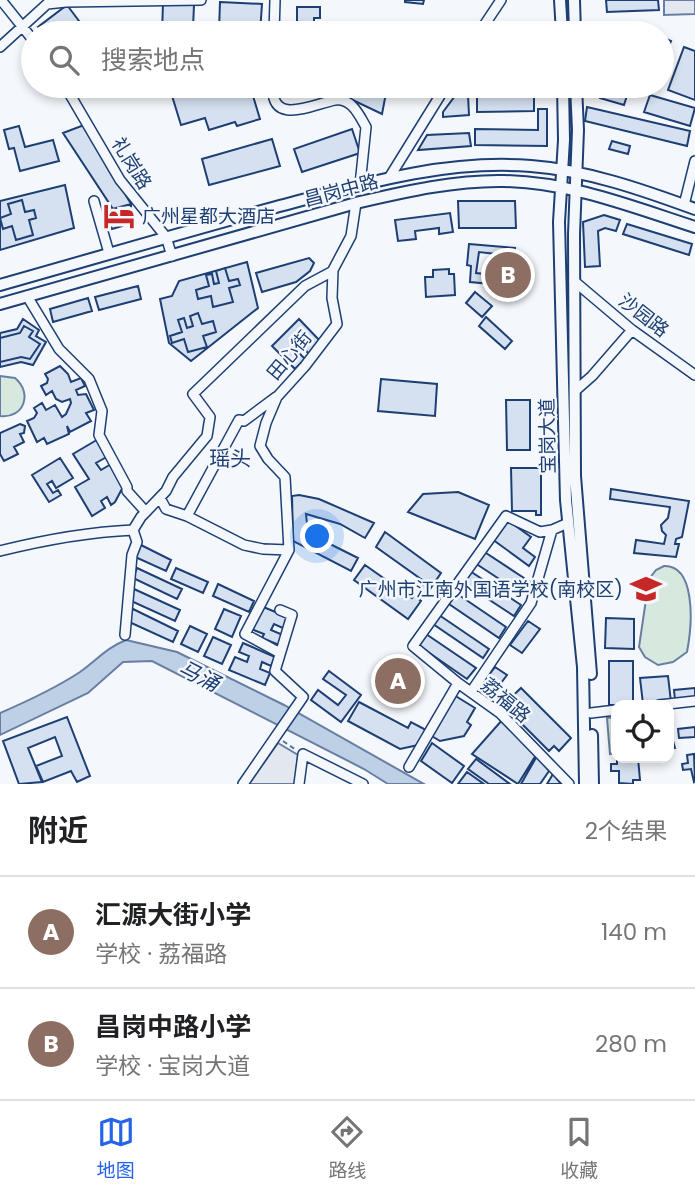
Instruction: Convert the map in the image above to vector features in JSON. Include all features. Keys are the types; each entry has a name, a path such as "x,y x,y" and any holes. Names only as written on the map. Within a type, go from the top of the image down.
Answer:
{"main road":[{"path":"560,0 561,21"},
{"path":"574,0 575,21"},
{"name":"宝岗大道","path":"563,98 564,140 560,187 563,395 568,523 583,667 585,784"},
{"name":"宝岗大道","path":"577,98 574,281 576,501 588,627 593,784"},
{"name":"昌岗中路","path":"0,285 166,236 360,185 389,178 484,165 561,170 689,207"},
{"name":"昌岗中路","path":"0,303 356,203 478,181 505,181 575,190 695,228"},
{"path":"206,226 200,232 201,240 211,244"}],"street":[{"path":"1,0 21,25"},
{"path":"28,21 47,4 201,0"},
{"path":"274,21 275,0"},
{"path":"487,21 500,0"},
{"path":"0,47 21,27"},
{"name":"礼岗路","path":"72,98 124,186 166,236 172,256"},
{"path":"273,98 279,108 288,111 342,99 349,103 366,127 360,185"},
{"path":"389,178 439,98"},
{"path":"689,207 695,161"},
{"path":"94,201 109,253"},
{"name":"田心街","path":"289,550 285,477 268,460 260,446 277,397 337,324 332,298 333,271 351,236 356,203"},
{"path":"125,635 132,555 136,542 133,530 206,436 210,417 193,394 306,286 333,271"},
{"name":"沙园路","path":"574,281 632,330 695,375"},
{"path":"27,296 59,349 89,379 102,411 100,435 127,491 146,512"},
{"path":"575,391 592,376 632,330"},
{"path":"187,516 239,420 244,421 277,397"},
{"path":"160,498 166,509 187,516 244,545 289,550 245,634 280,653"},
{"path":"458,683 413,646 506,516 540,532 568,523"},
{"path":"0,551 94,532 133,530"},
{"path":"471,692 531,603 552,530"},
{"path":"243,784 303,697 275,671 292,615 280,610"},
{"name":"荔福路","path":"409,767 458,683 500,713 569,784"},
{"path":"674,703 695,701"},
{"path":"591,713 611,711"},
{"path":"299,784 303,754 363,784"}],"path":[{"path":"278,735 303,754"}],"shaded area":[{"path":"664,0 695,0 695,14 664,15"},
{"path":"0,376 15,378 24,391 20,409 8,416 0,416"},
{"path":"664,566 674,568 682,575 691,611 687,652 673,662 658,665 645,657 639,647 649,579 656,570"},
{"path":"607,718 611,718 610,754"},
{"path":"278,743 298,755 295,784 249,784"}],"water":[{"name":"马涌","path":"126,640 177,652 284,705 424,784 388,784 364,769 152,661 123,662 88,693 0,735 0,713 60,684"}],"building":[{"path":"405,0 424,0 423,4"},
{"path":"606,0 658,0 659,10 607,12"},
{"path":"220,2 262,4 261,21 219,21"},
{"path":"163,3 194,5 193,21 162,21"},
{"path":"67,5 79,21 46,21"},
{"path":"297,7 320,7 320,18 314,18 314,21 297,21"},
{"path":"684,47 695,51 695,100 674,92 674,74"},
{"path":"173,98 254,98 260,119 237,126 235,122 209,130 205,118 181,125"},
{"path":"348,98 385,98 382,114"},
{"path":"454,98 468,98 469,115 443,117 443,112"},
{"path":"477,98 534,98 534,111 477,112"},
{"path":"600,98 626,98 624,105"},
{"path":"649,98 660,98 695,108 690,126 644,112"},
{"path":"587,107 690,131 687,146 585,121"},
{"path":"538,109 547,109 547,146 475,145 475,129 538,130"},
{"path":"84,125 131,204 113,209 63,133"},
{"path":"19,126 25,147 53,140 59,161 20,171 14,148 9,149 4,130"},
{"path":"352,129 360,153 302,172 294,149"},
{"path":"469,133 471,146 418,150 427,135"},
{"path":"272,139 280,166 209,185 202,159"},
{"path":"612,141 630,146 628,154 609,149"},
{"path":"65,185 74,228 0,250 0,201"},
{"path":"22,200 25,212 34,210 36,218 29,220 33,235 16,240 12,226 3,229 0,218 11,214 8,204"},
{"path":"458,201 515,201 516,228 459,228"},
{"name":"广州星都大酒店","path":"131,204 131,220 112,229 105,211"},
{"path":"450,213 453,232 439,234 439,228 415,231 416,239 398,241 395,220"},
{"path":"604,215 620,220 616,231 605,228 598,231 600,266 585,267 583,222"},
{"path":"627,224 692,244 689,255 623,234"},
{"path":"469,244 515,248 514,256 479,252 476,273 515,277 514,286 470,282 471,266 467,265"},
{"path":"309,258 314,263 310,271 296,282 262,292 256,273"},
{"path":"247,262 258,308 191,361 169,343 160,299 172,296 179,281"},
{"path":"225,268 229,281 238,279 240,285 229,288 233,302 213,307 211,296 198,299 196,290 209,286 206,275 212,274 214,284 219,283 216,271"},
{"path":"449,269 449,274 454,274 455,295 426,297 425,277 433,277 433,270"},
{"path":"138,286 141,299 99,310 95,297"},
{"path":"475,292 492,306 482,317 466,303"},
{"path":"88,298 92,311 53,322 50,309"},
{"path":"198,313 202,324 213,321 216,332 203,336 207,347 188,352 184,339 172,343 170,336 182,332 178,320 184,318 187,328 193,326 190,316"},
{"path":"486,317 512,341 505,349 479,326"},
{"path":"23,319 39,330 36,336 46,342 33,365 21,362 0,367 0,333 17,329"},
{"path":"299,319 322,343 310,355 296,340 291,345 305,359 295,369 272,346"},
{"path":"24,326 33,331 29,337 40,344 30,359 21,357 0,362 0,338 20,333"},
{"path":"60,366 71,382 81,378 85,386 76,390 78,395 86,394 94,410 86,413 91,421 70,432 67,426 69,434 47,444 44,438 37,442 27,421 37,413 34,408 42,403 46,410 55,405 62,417 71,403 70,399 62,402 56,399 52,391 46,395 41,386 47,383 45,374"},
{"path":"381,379 437,384 435,416 378,411"},
{"path":"506,400 530,400 530,450 507,450"},
{"path":"20,424 25,426 24,433 20,434 24,442 14,447 18,454 4,461 0,454 0,433"},
{"path":"100,438 110,455 96,463 101,470 111,464 124,485 115,502 111,505 107,497 101,501 105,508 92,516 75,487 89,479 73,454"},
{"path":"60,458 73,478 56,488 52,481 47,484 53,493 58,490 61,495 49,502 32,475"},
{"path":"511,468 541,468 541,515 536,515 536,511 512,511"},
{"path":"611,489 689,501 682,537 676,539 675,544 679,544 676,557 634,553 636,540 664,544 666,535 661,525 668,518 670,507 610,499"},
{"path":"458,492 489,505 475,539 408,512 423,494"},
{"path":"292,496 319,499 374,523 365,538 340,524 306,514 308,533 358,558 351,571 293,541"},
{"path":"506,519 531,537 523,548 535,557 529,566 492,539"},
{"path":"385,532 441,573 426,595 419,590 425,582 376,547"},
{"path":"139,544 171,560 166,571 133,556"},
{"path":"483,551 530,582 522,594 475,563"},
{"path":"365,565 412,598 414,595 421,601 408,619 354,580"},
{"path":"137,568 182,589 177,599 133,578"},
{"path":"176,568 208,582 203,593 171,579"},
{"path":"470,571 521,605 514,616 462,582"},
{"path":"218,584 254,601 249,612 213,596"},
{"path":"134,589 180,610 175,621 129,600"},
{"path":"453,591 506,627 499,638 446,602"},
{"path":"261,606 290,618 285,629 274,624 271,630 283,635 279,645 262,638 264,634 251,629"},
{"path":"133,609 178,631 173,642 127,621"},
{"path":"224,609 241,616 232,637 215,629"},
{"path":"439,615 489,649 483,658 433,624"},
{"path":"606,618 634,619 634,649 605,648"},
{"path":"528,621 540,629 522,653 510,645"},
{"path":"190,626 207,634 198,652 181,644"},
{"path":"426,634 476,668 467,679 418,645"},
{"path":"213,637 231,645 222,664 204,656"},
{"path":"243,643 275,657 271,666 262,662 260,669 270,673 265,685 229,670 235,657 247,662 249,656 239,652"},
{"path":"609,661 633,661 633,700 611,700 609,705"},
{"path":"495,667 507,675 489,699 477,691"},
{"path":"329,671 361,695 341,722 311,700 318,690 338,705 346,695 323,679"},
{"path":"668,676 671,700 643,700 640,678"},
{"path":"521,688 571,738 559,751 554,746 549,751 503,705"},
{"path":"695,688 695,698 675,700 674,690"},
{"path":"454,695 475,708 467,722 471,725 464,736 440,741 430,735"},
{"path":"359,702 408,728 411,722 426,730 418,745 400,749 348,721"},
{"path":"67,717 90,776 77,782 71,771 43,782 36,766 62,756 55,737 28,748 42,782 19,784 3,741"},
{"path":"503,719 536,755 518,784 472,754"},
{"path":"695,727 695,737 679,738 678,729"},
{"path":"432,743 464,766 452,783 421,761"},
{"path":"694,754 694,782 691,769 683,770 682,764 688,763 687,755"},
{"path":"537,756 549,771 540,784 521,784"},
{"path":"476,759 510,784 489,784 468,769"},
{"path":"638,763 640,780 633,780 633,784 619,783 619,771 611,771 611,764"},
{"path":"467,772 484,784 458,784"},
{"path":"553,774 561,784 547,784"}],"place":[{"name":"广州星都大酒店","path":"119,216"},
{"name":"昌岗中路小学","path":"508,275"},
{"name":"广州市江南外国语学校(南校区)","path":"646,589"},
{"name":"汇源大街小学","path":"398,681"}],"district":[{"name":"瑶头","path":"230,459"}]}
